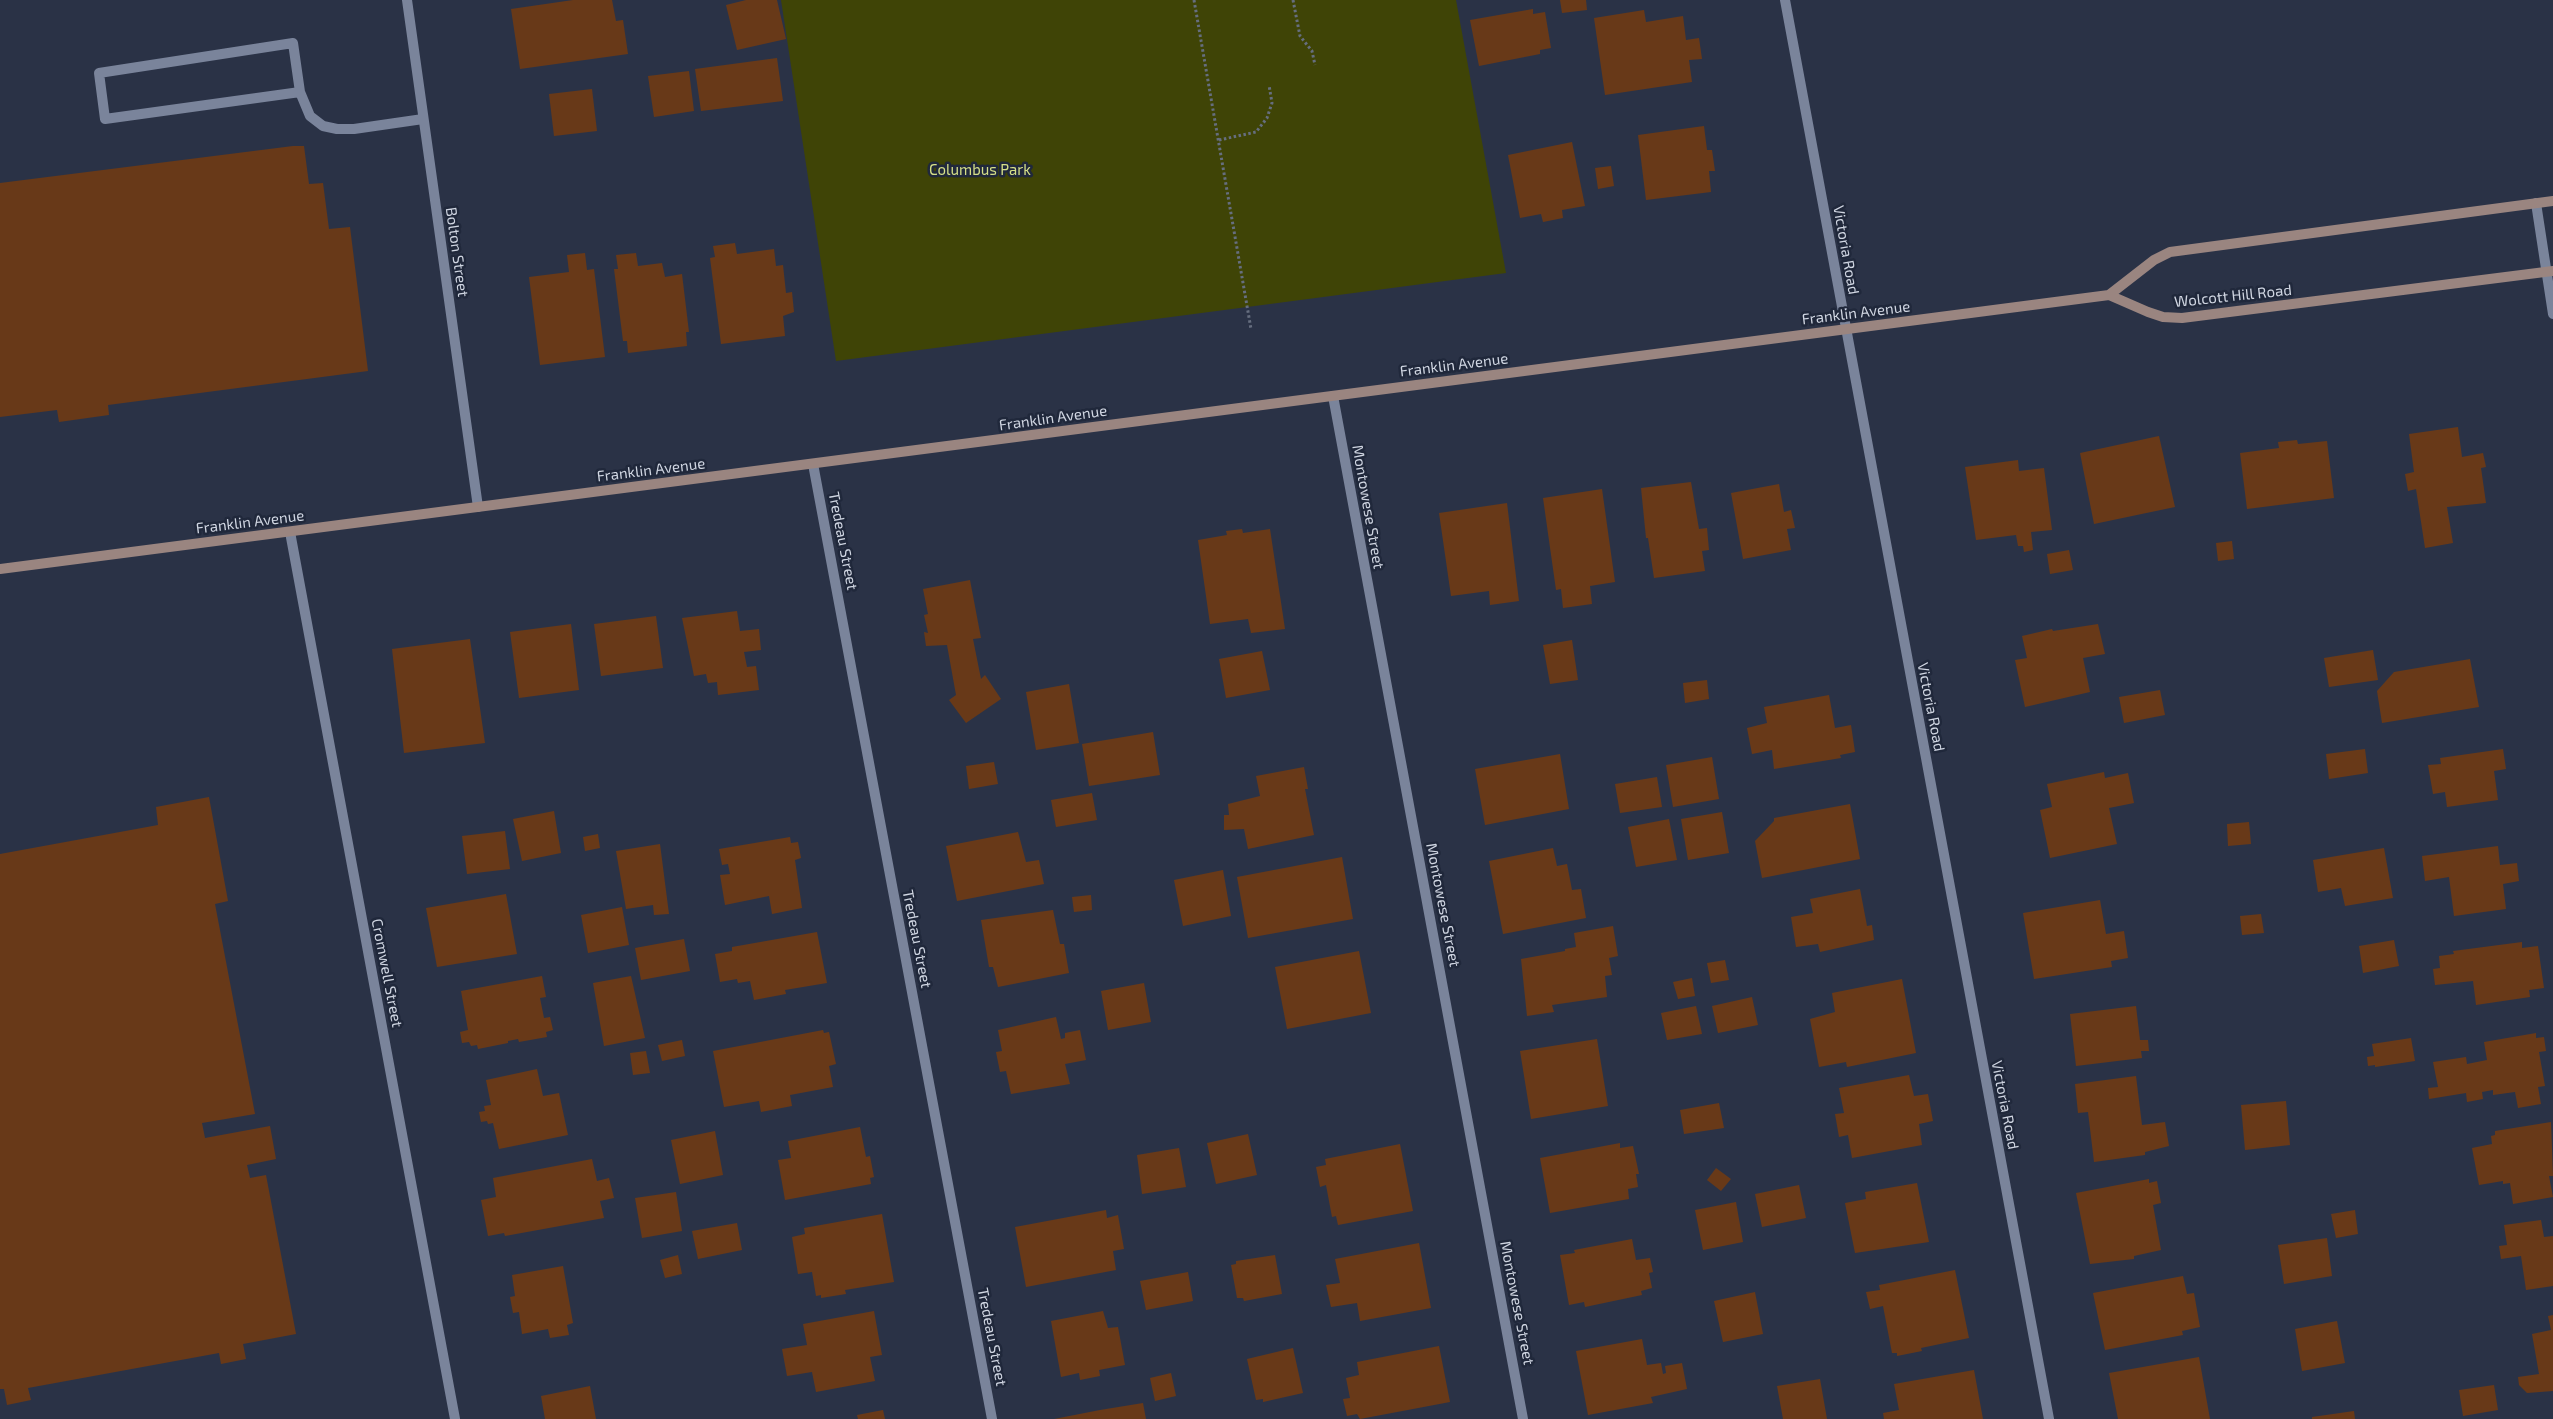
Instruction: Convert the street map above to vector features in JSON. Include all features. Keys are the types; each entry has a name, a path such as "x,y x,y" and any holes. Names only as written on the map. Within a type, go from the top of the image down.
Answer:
{"main road":[{"path":"2110,295 2154,260 2170,252 2553,201"},
{"name":"Wolcott Hill Road","path":"2110,295 2163,317 2182,318 2550,272"},
{"name":"Franklin Avenue","path":"0,570 2110,295"}],"street":[{"name":"Bolton Street","path":"407,0 478,507"},
{"name":"Victoria Road","path":"1785,0 2049,1419"},
{"path":"300,92 105,119 99,73 293,43 300,92 310,116 323,126 337,129 354,129 424,119"},
{"path":"2536,203 2550,272 2553,314"},
{"name":"Montowese Street","path":"1333,396 1524,1419"},
{"name":"Tredeau Street","path":"813,464 992,1419"},
{"name":"Cromwell Street","path":"290,532 455,1419"}],"path":[{"path":"1194,0 1251,330"},
{"path":"1293,0 1300,36 1312,52 1315,65"},
{"path":"1219,140 1256,132 1267,118 1272,103 1269,85"}],"green space":[{"name":"Columbus Park","path":"781,0 1456,0 1506,273 836,361"}],"building":[{"path":"573,0 612,0 616,21 623,20 628,54 520,69 511,9"},
{"path":"746,0 777,0 786,39 737,50 726,5"},
{"path":"1560,0 1586,0 1587,10 1562,13"},
{"path":"1533,9 1533,14 1545,12 1551,48 1540,50 1540,54 1479,66 1470,20"},
{"path":"1644,10 1646,22 1683,16 1686,40 1699,38 1702,59 1689,60 1692,82 1605,95 1594,18"},
{"path":"777,58 783,101 701,111 695,69"},
{"path":"689,71 694,111 654,117 648,76"},
{"path":"592,89 597,131 554,136 549,94"},
{"path":"1704,126 1707,150 1712,150 1715,171 1709,171 1711,192 1646,200 1638,135"},
{"path":"1572,142 1585,206 1562,210 1563,218 1543,222 1541,214 1520,218 1508,155"},
{"path":"304,146 309,184 323,183 329,229 350,227 368,371 108,405 109,415 59,422 57,410 0,417 0,183"},
{"path":"1611,166 1614,186 1598,189 1595,168"},
{"path":"735,243 737,254 774,249 776,266 783,265 786,293 792,292 794,312 783,316 785,336 721,344 710,258 715,257 713,246"},
{"path":"585,253 587,270 594,269 605,357 540,365 529,277 569,272 567,255"},
{"path":"636,253 638,266 662,263 665,277 682,274 689,332 686,332 687,346 628,353 627,341 623,341 614,269 618,269 616,255"},
{"path":"2458,427 2462,457 2483,453 2486,467 2481,468 2486,503 2447,507 2453,543 2425,548 2416,489 2408,491 2405,474 2414,472 2409,434"},
{"path":"2159,436 2175,507 2094,524 2080,453"},
{"path":"2297,440 2298,444 2327,441 2334,498 2247,509 2240,453 2279,448 2278,442"},
{"path":"2018,460 2019,471 2044,468 2052,530 2031,532 2033,550 2024,552 2023,546 2018,546 2016,535 1976,540 1965,467"},
{"path":"1691,482 1699,529 1707,528 1709,550 1702,551 1705,571 1654,578 1648,538 1646,538 1641,488"},
{"path":"1779,484 1784,512 1791,510 1795,528 1787,529 1791,550 1743,559 1731,493"},
{"path":"1602,489 1615,582 1590,586 1592,604 1563,608 1561,589 1556,590 1543,498"},
{"path":"1507,503 1519,601 1490,605 1489,591 1451,596 1439,513"},
{"path":"1242,529 1243,533 1270,529 1285,629 1251,633 1248,619 1210,624 1198,540 1227,535 1226,531"},
{"path":"2232,541 2234,559 2218,561 2216,543"},
{"path":"2069,550 2073,570 2050,574 2047,554"},
{"path":"970,580 981,638 973,639 981,679 985,675 1001,699 966,723 949,700 956,695 947,645 926,646 924,632 928,633 924,615 928,614 923,589"},
{"path":"737,611 740,631 759,629 761,650 744,652 747,667 756,666 759,690 718,695 717,682 708,683 706,674 694,676 682,618"},
{"path":"656,616 663,668 601,676 594,624"},
{"path":"571,624 579,690 519,698 510,632"},
{"path":"2098,624 2105,654 2083,658 2090,692 2025,707 2015,660 2027,658 2022,636 2052,629 2053,631"},
{"path":"470,639 485,743 404,753 392,649"},
{"path":"1572,640 1578,680 1550,684 1543,645"},
{"path":"2373,650 2378,680 2329,687 2324,658"},
{"path":"1262,651 1270,690 1226,698 1219,659"},
{"path":"2470,659 2479,707 2382,723 2377,691 2394,672"},
{"path":"1707,680 1709,699 1685,703 1683,683"},
{"path":"1069,684 1079,743 1036,750 1026,692"},
{"path":"2160,690 2165,715 2124,723 2119,697"},
{"path":"1829,695 1835,728 1851,725 1855,752 1840,755 1841,758 1774,769 1772,750 1752,754 1747,728 1767,723 1764,707"},
{"path":"1153,732 1160,775 1089,786 1082,744"},
{"path":"2365,749 2368,773 2329,779 2326,754"},
{"path":"2503,749 2506,769 2494,771 2498,800 2447,807 2445,792 2433,794 2428,765 2441,764 2440,758"},
{"path":"1560,754 1569,809 1485,825 1475,769"},
{"path":"1712,757 1719,799 1673,807 1666,765"},
{"path":"994,762 998,784 969,789 966,766"},
{"path":"1304,767 1308,789 1305,789 1314,835 1248,849 1244,829 1224,830 1224,815 1229,815 1228,804 1260,796 1256,776"},
{"path":"2104,772 2105,778 2128,773 2134,803 2109,808 2117,844 2050,858 2040,810 2052,807 2047,784"},
{"path":"1657,777 1662,807 1620,813 1615,784"},
{"path":"1092,793 1097,820 1056,827 1051,800"},
{"path":"209,797 228,901 215,904 255,1114 202,1123 205,1138 270,1126 276,1159 247,1165 250,1178 266,1175 296,1334 243,1344 246,1359 221,1364 219,1353 28,1388 31,1400 7,1405 4,1389 0,1389 0,854 158,825 156,807"},
{"path":"1850,804 1860,859 1762,878 1755,841 1774,821 1774,818"},
{"path":"554,811 561,853 522,861 513,819"},
{"path":"1722,812 1729,853 1688,860 1681,819"},
{"path":"1669,819 1677,860 1636,867 1628,827"},
{"path":"2249,822 2251,844 2228,846 2227,824"},
{"path":"505,831 510,869 467,874 462,836"},
{"path":"1018,832 1026,862 1039,860 1044,884 957,901 946,846"},
{"path":"598,834 600,848 585,851 583,837"},
{"path":"790,837 791,843 798,842 801,858 795,860 802,908 772,914 769,896 725,905 720,875 730,874 728,864 722,865 719,849"},
{"path":"660,844 669,914 654,915 653,905 626,909 616,851"},
{"path":"2498,846 2500,865 2517,863 2519,881 2503,884 2506,909 2454,916 2449,877 2425,881 2422,856"},
{"path":"1553,848 1557,866 1567,864 1572,890 1581,889 1586,918 1503,934 1489,861"},
{"path":"2384,848 2393,898 2345,906 2341,888 2318,892 2313,860"},
{"path":"1342,857 1353,919 1248,938 1237,877"},
{"path":"1223,870 1231,916 1183,926 1174,880"},
{"path":"1860,889 1867,926 1872,925 1874,940 1820,952 1818,944 1796,947 1791,917 1813,913 1810,899"},
{"path":"506,894 517,954 437,967 426,908"},
{"path":"1091,895 1092,910 1074,912 1072,897"},
{"path":"2100,900 2106,934 2124,931 2128,958 2111,961 2112,967 2034,979 2023,913"},
{"path":"622,907 629,945 588,953 581,915"},
{"path":"1053,910 1060,944 1064,944 1069,973 998,987 993,967 989,967 981,920"},
{"path":"2261,914 2264,933 2242,935 2240,916"},
{"path":"1613,926 1618,956 1609,958 1612,975 1605,976 1607,997 1552,1005 1554,1012 1527,1016 1521,959 1565,951 1565,949 1576,947 1574,933"},
{"path":"817,932 827,983 785,990 786,994 754,1000 750,981 738,983 737,979 720,982 715,954 732,951 732,947"},
{"path":"684,939 690,971 641,980 635,948"},
{"path":"2394,940 2399,966 2363,973 2359,946"},
{"path":"2522,942 2522,948 2538,946 2544,988 2529,990 2530,997 2476,1005 2473,981 2435,985 2433,969 2440,968 2439,956 2454,954 2453,951"},
{"path":"1359,951 1371,1013 1287,1029 1275,967"},
{"path":"1725,960 1729,980 1711,983 1707,963"},
{"path":"542,976 546,997 540,998 544,1018 550,1017 553,1030 546,1032 547,1037 519,1042 518,1039 478,1049 477,1045 471,1046 469,1042 462,1043 460,1032 468,1030 461,991"},
{"path":"631,976 645,1038 604,1046 593,983"},
{"path":"1692,978 1695,996 1678,999 1673,982"},
{"path":"1902,979 1916,1053 1847,1067 1846,1062 1819,1067 1810,1019 1835,1012 1832,993"},
{"path":"1144,983 1151,1022 1108,1030 1101,991"},
{"path":"1752,997 1758,1025 1718,1033 1712,1006"},
{"path":"1696,1006 1702,1034 1667,1040 1661,1013"},
{"path":"2136,1006 2140,1040 2148,1040 2149,1051 2141,1051 2142,1058 2076,1066 2070,1014"},
{"path":"1056,1017 1061,1039 1065,1038 1065,1033 1080,1030 1086,1060 1065,1064 1070,1084 1011,1094 1006,1071 1000,1072 996,1052 1002,1051 998,1030"},
{"path":"823,1030 824,1033 829,1032 836,1064 829,1066 833,1087 790,1095 792,1106 761,1112 759,1101 724,1107 713,1051"},
{"path":"2536,1033 2536,1038 2544,1037 2546,1051 2539,1052 2545,1086 2538,1087 2541,1104 2518,1108 2515,1092 2493,1095 2493,1090 2482,1092 2483,1099 2467,1102 2466,1093 2429,1099 2428,1088 2438,1087 2433,1062 2466,1057 2467,1064 2487,1060 2484,1042"},
{"path":"2411,1038 2415,1061 2375,1067 2375,1065 2368,1066 2367,1057 2374,1056 2372,1044"},
{"path":"1597,1039 1608,1106 1531,1119 1520,1051"},
{"path":"682,1040 685,1056 662,1061 658,1045"},
{"path":"646,1051 650,1073 633,1075 630,1053"},
{"path":"537,1069 543,1096 559,1093 568,1135 499,1149 493,1123 481,1122 479,1112 485,1111 484,1106 491,1105 486,1080"},
{"path":"1909,1075 1914,1096 1928,1094 1933,1121 1919,1124 1922,1145 1852,1158 1848,1135 1839,1137 1835,1114 1844,1113 1839,1088"},
{"path":"2136,1076 2142,1125 2165,1122 2169,1146 2145,1152 2145,1155 2094,1162 2088,1112 2078,1113 2075,1084"},
{"path":"2286,1101 2290,1145 2245,1150 2241,1105"},
{"path":"1719,1103 1724,1128 1684,1134 1680,1110"},
{"path":"2551,1122 2553,1176 2549,1176 2553,1197 2513,1204 2510,1183 2503,1184 2503,1181 2479,1185 2472,1148 2492,1144 2491,1136 2495,1135 2495,1131"},
{"path":"860,1127 866,1157 870,1156 874,1177 870,1178 871,1184 785,1200 778,1160 791,1158 788,1141"},
{"path":"715,1131 723,1175 680,1184 671,1140"},
{"path":"1248,1134 1257,1175 1216,1184 1207,1143"},
{"path":"1620,1143 1620,1148 1633,1146 1639,1174 1636,1174 1638,1187 1628,1189 1629,1199 1550,1213 1540,1158"},
{"path":"1400,1144 1413,1211 1338,1225 1336,1216 1332,1217 1326,1185 1320,1187 1316,1167 1326,1165 1325,1159"},
{"path":"1179,1148 1186,1187 1142,1194 1137,1155"},
{"path":"592,1159 597,1181 609,1178 614,1198 600,1201 604,1218 505,1236 504,1233 488,1236 481,1200 496,1197 493,1178"},
{"path":"1716,1168 1731,1179 1721,1191 1707,1180"},
{"path":"2149,1179 2149,1183 2157,1181 2161,1203 2153,1205 2161,1250 2134,1256 2134,1259 2090,1264 2076,1193"},
{"path":"1917,1183 1929,1242 1855,1253 1845,1203 1866,1199 1865,1192"},
{"path":"1799,1185 1806,1218 1762,1227 1755,1194"},
{"path":"676,1192 682,1231 642,1238 635,1198"},
{"path":"1736,1202 1743,1242 1703,1250 1695,1210"},
{"path":"1106,1210 1107,1218 1118,1215 1124,1249 1113,1251 1116,1270 1026,1287 1015,1227"},
{"path":"2355,1210 2358,1234 2336,1238 2331,1214"},
{"path":"882,1214 894,1282 845,1290 846,1294 821,1298 821,1295 816,1296 812,1272 798,1274 792,1237 805,1234 804,1228"},
{"path":"2541,1220 2544,1237 2553,1236 2553,1286 2526,1290 2521,1256 2501,1259 2499,1246 2507,1245 2504,1225"},
{"path":"737,1223 742,1250 698,1259 692,1231"},
{"path":"2327,1238 2332,1276 2284,1284 2278,1245"},
{"path":"1632,1239 1636,1260 1650,1258 1653,1272 1649,1273 1652,1288 1641,1291 1642,1295 1585,1307 1584,1302 1569,1305 1560,1255 1575,1253 1574,1250"},
{"path":"1419,1243 1431,1308 1360,1321 1357,1303 1331,1307 1326,1285 1340,1283 1335,1259"},
{"path":"678,1255 682,1274 665,1278 660,1260"},
{"path":"1275,1255 1282,1294 1244,1301 1243,1298 1237,1298 1231,1265 1236,1264 1236,1261"},
{"path":"563,1266 573,1323 567,1325 569,1335 550,1338 548,1329 522,1334 519,1312 513,1313 510,1297 515,1296 512,1275"},
{"path":"1955,1270 1969,1338 1921,1348 1922,1351 1897,1356 1897,1353 1892,1353 1883,1306 1870,1309 1866,1292 1880,1290 1879,1285"},
{"path":"1188,1272 1193,1301 1146,1310 1140,1281"},
{"path":"2183,1276 2187,1294 2194,1293 2200,1327 2182,1331 2183,1335 2105,1350 2093,1293"},
{"path":"1755,1292 1763,1334 1723,1342 1714,1301"},
{"path":"874,1311 882,1355 870,1357 875,1381 816,1392 812,1372 787,1376 782,1349 807,1345 803,1324"},
{"path":"1103,1311 1108,1328 1118,1327 1125,1365 1099,1370 1100,1376 1080,1380 1079,1373 1061,1377 1051,1321"},
{"path":"2553,1315 2553,1391 2527,1393 2519,1385 2518,1377 2539,1374 2532,1334 2551,1330 2548,1316"},
{"path":"2337,1321 2345,1363 2302,1371 2295,1329"},
{"path":"1642,1339 1647,1365 1661,1363 1663,1374 1666,1373 1665,1366 1682,1363 1687,1389 1651,1397 1653,1403 1588,1415 1576,1351"},
{"path":"1439,1346 1450,1402 1360,1419 1357,1414 1347,1416 1343,1399 1350,1398 1346,1378 1359,1375 1357,1362"},
{"path":"1293,1348 1303,1393 1263,1402 1263,1399 1256,1400 1247,1359"},
{"path":"2199,1357 2210,1419 2118,1419 2109,1373"},
{"path":"1974,1370 1983,1419 1884,1419 1883,1413 1899,1410 1894,1384"},
{"path":"1171,1373 1176,1396 1155,1401 1150,1378"},
{"path":"1820,1379 1827,1419 1783,1419 1777,1386"},
{"path":"2494,1385 2498,1410 2463,1416 2459,1390"},
{"path":"590,1386 596,1419 545,1419 541,1396"},
{"path":"1143,1403 1146,1419 1054,1419 1100,1410"},
{"path":"883,1410 885,1419 858,1419 857,1415"},
{"path":"2354,1411 2355,1419 2312,1419 2312,1417"}]}
